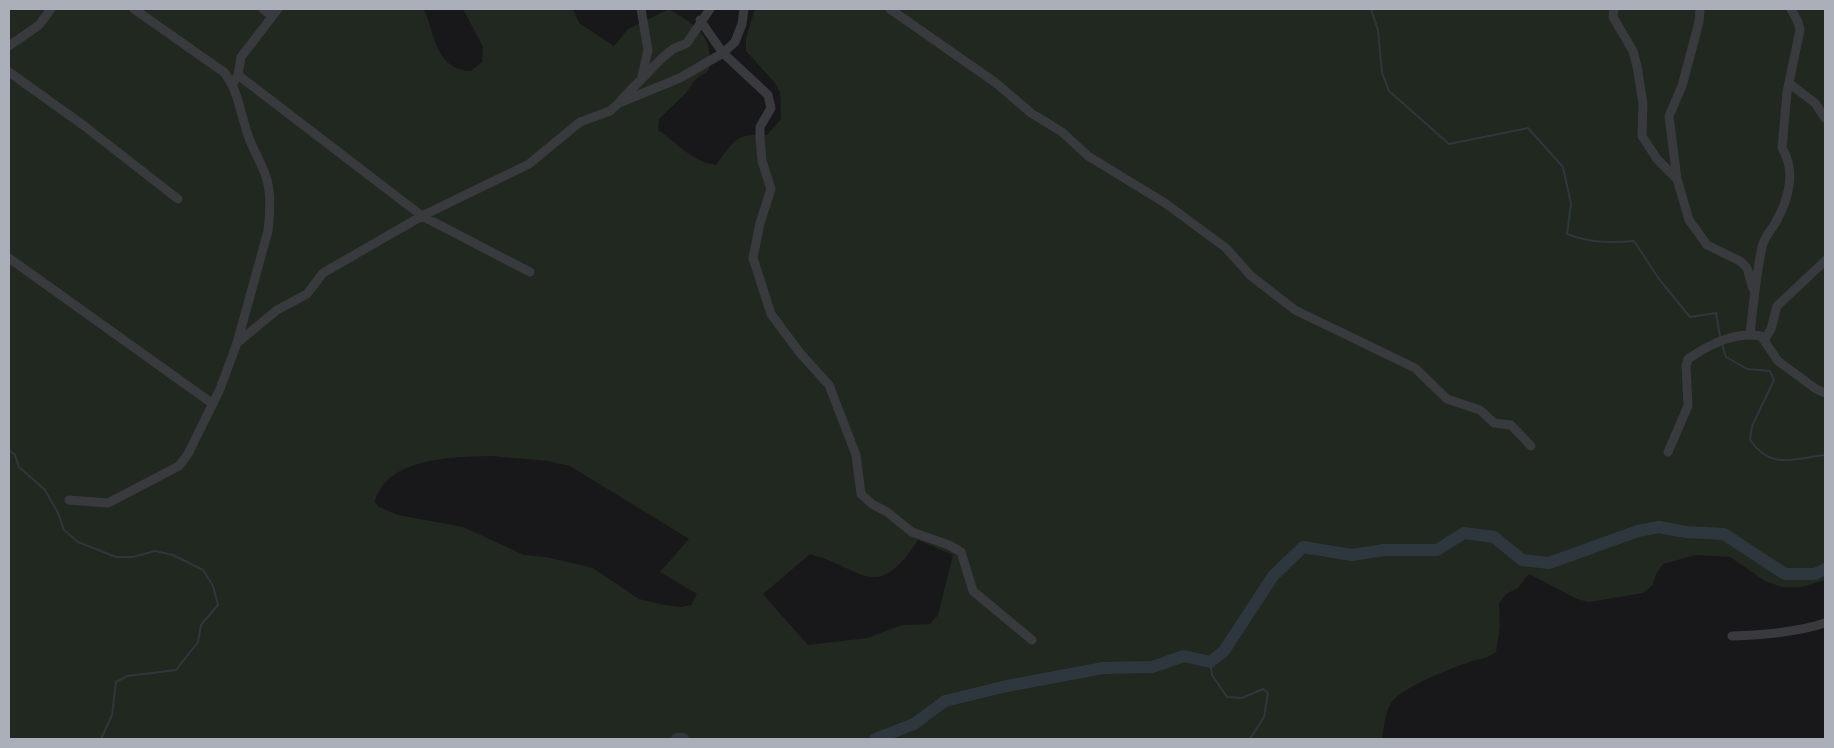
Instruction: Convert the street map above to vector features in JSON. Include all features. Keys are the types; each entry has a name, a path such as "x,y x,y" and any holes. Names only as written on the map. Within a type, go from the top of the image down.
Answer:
{"street":[{"path":"9,46 40,24 51,9"},
{"path":"68,500 108,503 179,466 229,371 268,231 270,215 267,180 253,151 238,98 225,73 134,9"},
{"path":"232,85 238,75 241,57 275,13 263,9"},
{"path":"641,9 648,50 642,76"},
{"path":"237,344 277,310 306,294 323,273 422,216 529,164 580,122 610,111 642,76 673,49 687,43 700,20 710,9"},
{"path":"618,103 680,78 723,53 735,42 742,24 744,9"},
{"path":"890,9 996,83 1031,113 1062,132 1088,156 1165,203 1226,248 1250,276 1295,310 1415,368 1447,399 1480,410 1494,423 1512,425 1531,446"},
{"path":"1614,9 1613,17 1634,51 1643,104 1644,126 1642,136 1657,159 1677,179"},
{"path":"1700,9 1699,22 1682,86 1669,116 1680,196 1689,220 1707,245 1740,261 1747,268 1754,294"},
{"path":"1750,335 1762,245 1767,231 1776,223 1784,206 1792,175 1782,148 1790,84 1800,30 1791,9"},
{"path":"700,20 723,53 768,96 771,108 760,127 760,138 762,161 771,189 760,223 753,258 770,314 783,332 829,385 856,455 861,494 912,532 950,545 961,552 973,591 1032,640"},
{"path":"9,72 83,125 178,199"},
{"path":"238,75 422,216 530,272"},
{"path":"1790,84 1815,103 1825,118"},
{"path":"9,258 213,404"},
{"path":"1765,340 1776,306 1825,261"},
{"path":"1668,452 1688,406 1686,366 1688,359 1701,350 1738,335 1761,336 1765,340 1769,351 1778,361 1816,389 1825,393"},
{"path":"1732,636 1762,635 1811,628 1825,623"}],"shaded area":[{"path":"9,9 424,9 434,40 444,58 450,65 471,71 482,62 483,47 463,9 573,9 579,23 614,46 628,29 669,9 695,26 706,39 710,58 709,70 694,81 686,93 659,119 658,130 693,156 716,165 736,141 748,136 767,135 781,119 780,92 775,83 746,51 746,38 755,9 1825,9 1825,580 1802,587 1782,587 1765,581 1730,557 1696,555 1663,564 1656,574 1653,585 1643,593 1589,602 1577,599 1529,574 1518,588 1506,594 1499,604 1500,627 1496,652 1427,679 1398,696 1388,710 1382,739 9,739","holes":["491,456 548,461 570,466 689,539 660,572 697,594 691,605 681,607 639,599 593,568 546,557 524,555 463,527 398,515 379,507 375,502 382,487 393,476 407,468 441,459","918,540 953,555 938,615 930,624 902,625 867,638 808,645 763,594 810,554 869,577 880,577 904,560"]}],"waterway":[{"path":"1371,9 1378,30 1382,73 1389,91 1449,144 1528,128 1563,167 1571,204 1567,234 1600,242 1634,241 1659,279 1690,317 1716,313 1720,337"},
{"path":"1722,344 1726,357 1747,369 1770,371 1774,380 1752,426 1750,440 1758,450 1767,456 1784,460 1825,455"},
{"path":"9,450 15,455 19,467 45,490 58,513 64,530 78,542 116,557 133,557 155,551 173,555 203,570 213,586 218,605 201,625 198,642 176,670 127,676 116,682 112,715 101,739"},
{"path":"875,739 914,724 945,701 1007,686 1103,668 1152,667 1184,656 1210,662 1224,651 1273,576 1303,547 1352,555 1384,550 1437,550 1464,533 1494,537 1522,560 1549,563 1638,531 1659,527 1686,532 1724,534 1785,574 1815,574 1825,569"},
{"path":"1210,662 1212,675 1227,697 1242,698 1263,689 1268,693 1264,717 1250,739"},
{"path":"677,739 683,739"}]}
